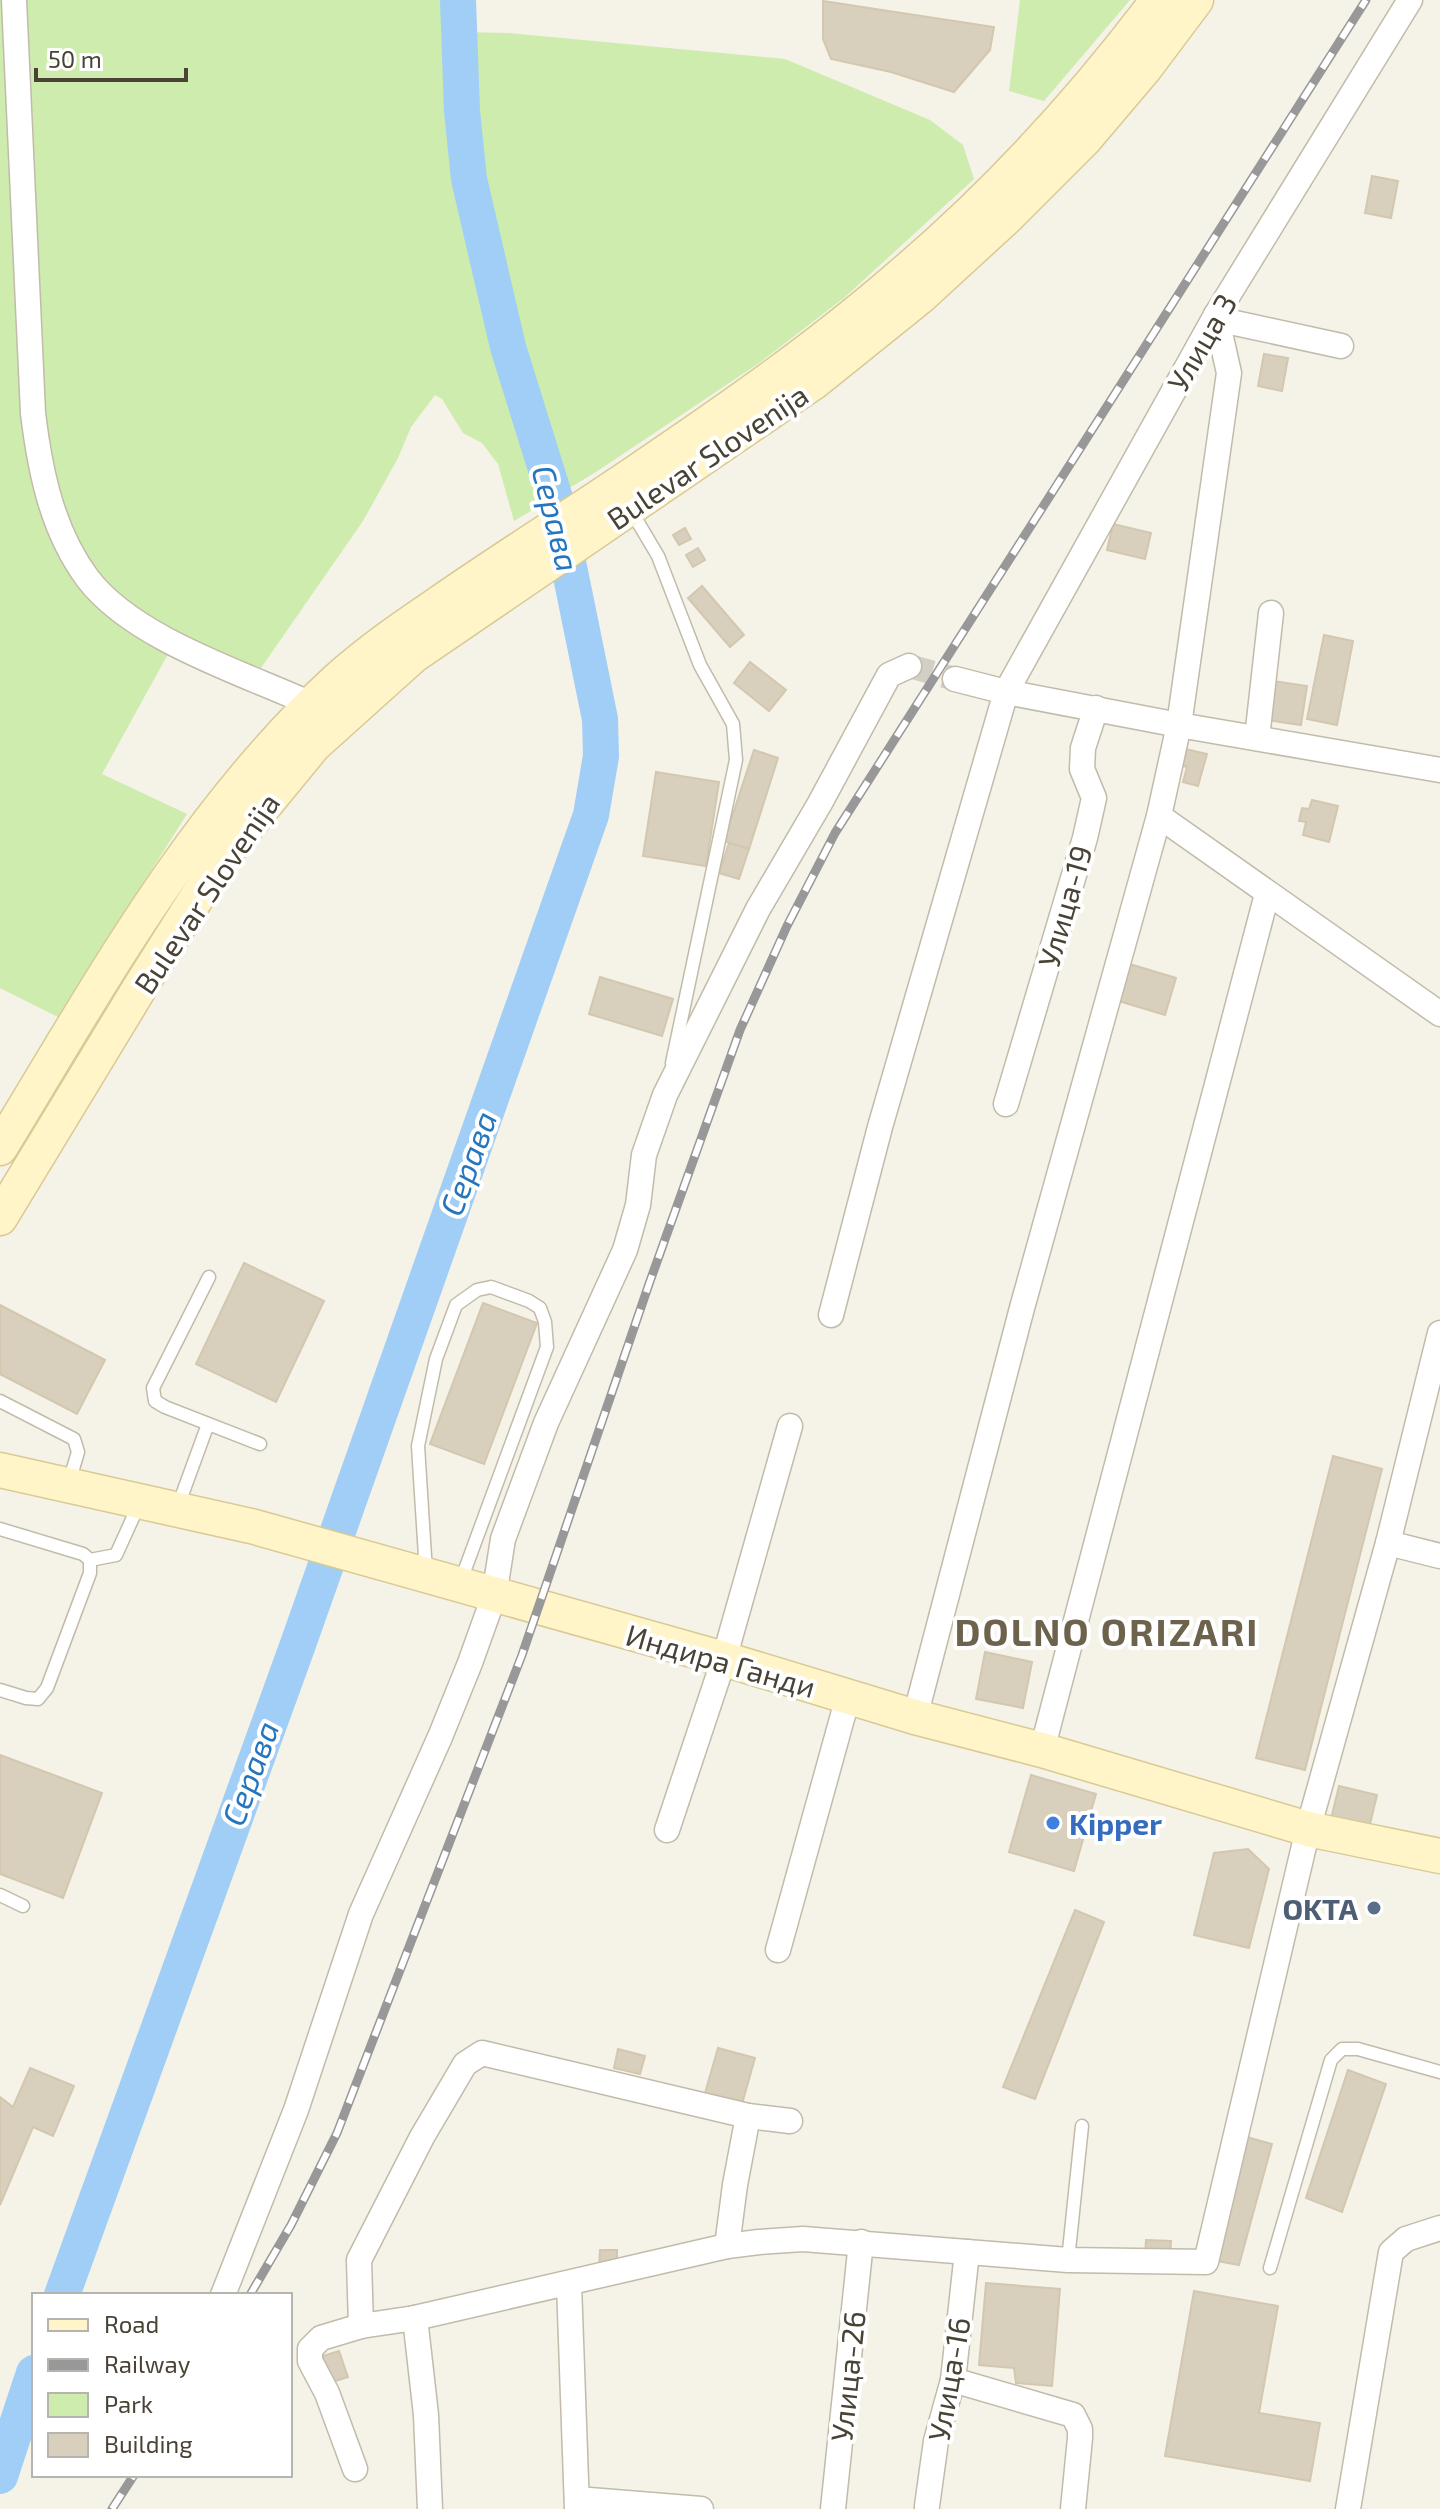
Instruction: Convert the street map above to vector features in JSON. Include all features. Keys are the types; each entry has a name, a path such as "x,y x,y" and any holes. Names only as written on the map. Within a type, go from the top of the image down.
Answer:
{"street":[{"path":"14,0 33,413 50,504 62,533 90,581 110,603 135,621 158,635 311,704"},
{"name":"Bulevar Slovenija","path":"622,498 900,277 986,198 1067,113 1158,0"},
{"name":"Bulevar Slovenija","path":"0,1148 164,886 239,782 311,704 398,631 512,571 622,498 814,382 921,296 1008,216 1084,140 1145,68 1196,0"},
{"name":"Улица 3","path":"831,1315 880,1127 1006,692 1216,315 1410,0"},
{"path":"1216,315 1235,323 1341,346"},
{"path":"915,1717 1022,1308 1159,816 1179,725 1229,373 1216,315"},
{"name":"Bulevar Slovenija","path":"0,1218 223,856 288,774 333,726 512,571"},
{"path":"1257,738 1271,613"},
{"path":"224,2293 296,2110 361,1914 440,1737 494,1596 503,1539 546,1423 625,1250 638,1205 644,1155 665,1095 758,909 889,675 909,666"},
{"path":"955,679 1006,692 1179,725 1440,770"},
{"name":"Улица-19","path":"1006,1104 1085,838 1094,798 1082,769 1083,748 1096,708"},
{"path":"1159,816 1440,1014"},
{"path":"1042,1750 1267,894"},
{"path":"355,2469 327,2393 310,2361 310,2349 321,2338 361,2326 415,2318 727,2246 803,2239 1068,2260 1206,2262 1308,1829 1388,1543 1440,1333"},
{"path":"667,1830 724,1659 790,1426"},
{"name":"Индира Ганди","path":"0,1470 304,1540 1308,1829 1440,1856"},
{"path":"1388,1543 1440,1556"},
{"path":"778,1950 848,1697"},
{"path":"361,2326 359,2260 429,2124 465,2064 482,2053 748,2116 790,2121"},
{"path":"727,2246 748,2116"},
{"path":"1348,2509 1391,2252 1406,2239 1440,2228"},
{"name":"Улица-26","path":"833,2509 861,2242"},
{"name":"Улица-16","path":"927,2506 936,2441 953,2380 967,2252"},
{"path":"569,2284 577,2504 701,2509"},
{"path":"415,2318 426,2415 430,2509"},
{"path":"953,2380 1073,2415 1080,2429 1073,2509"}],"lane":[{"path":"622,498 658,556 700,665 733,724 736,760 665,1095"},
{"path":"209,1277 153,1388 155,1401 260,1444"},
{"path":"426,1576 418,1446 436,1359 456,1305 477,1290 491,1287 540,1308 545,1322 547,1347 459,1585"},
{"path":"0,1401 74,1439 78,1452 68,1485"},
{"path":"177,1509 208,1424"},
{"path":"90,1560 116,1555 140,1501"},
{"path":"0,1529 83,1554 90,1560 90,1573 47,1688 38,1699 0,1690"},
{"path":"0,1895 23,1906"},
{"path":"1270,2268 1331,2060 1342,2049 1358,2049 1440,2072"},
{"path":"1068,2260 1082,2126"}],"green space":[{"path":"0,0 458,0 459,32 509,33 785,59 930,120 963,145 974,179 845,297 759,363 596,472 514,521 498,464 482,443 463,433 442,399 435,395 411,427 398,458 363,521 254,678 174,643 102,774 187,814 58,1017 0,988"},
{"path":"1020,0 1130,0 1044,101 1009,91"}],"building":[{"path":"823,1 994,27 990,50 954,92 891,72 831,59 823,39"},
{"path":"1372,176 1398,181 1391,218 1365,213"},
{"path":"1264,354 1288,358 1282,391 1258,386"},
{"path":"1113,524 1151,533 1145,559 1107,550"},
{"path":"685,528 691,539 679,545 673,535"},
{"path":"698,548 705,560 693,567 686,555"},
{"path":"702,586 744,635 730,647 688,598"},
{"path":"1324,635 1353,641 1337,725 1307,719"},
{"path":"750,662 786,690 769,711 734,683"},
{"path":"1266,680 1307,686 1301,725 1260,719"},
{"path":"1181,748 1207,754 1198,786 1183,782 1187,767 1176,764"},
{"path":"754,750 778,758 749,849 724,841"},
{"path":"656,772 719,782 706,866 643,856"},
{"path":"1312,800 1338,806 1329,842 1303,835 1306,822 1299,821 1302,808 1309,809"},
{"path":"729,843 749,849 739,879 719,873"},
{"path":"1123,962 1176,978 1165,1015 1112,999"},
{"path":"600,977 673,999 662,1036 589,1014"},
{"path":"244,1263 324,1301 276,1402 196,1364"},
{"path":"483,1303 537,1323 484,1464 430,1444"},
{"path":"0,1305 105,1360 77,1414 0,1374"},
{"path":"1333,1456 1382,1469 1305,1770 1256,1758"},
{"path":"985,1652 1032,1662 1023,1708 976,1699"},
{"path":"0,1755 102,1793 63,1898 0,1874"},
{"name":"Kipper","path":"1031,1775 1096,1794 1074,1871 1009,1852"},
{"path":"1339,1786 1377,1795 1369,1828 1331,1819"},
{"path":"1248,1849 1269,1869 1249,1948 1194,1935 1214,1853"},
{"path":"1075,1910 1104,1922 1035,2099 1003,2087"},
{"path":"718,2048 755,2058 740,2111 703,2100"},
{"path":"618,2049 645,2056 640,2074 614,2068"},
{"path":"30,2068 74,2086 53,2136 33,2127 0,2205 0,2097 13,2107"},
{"path":"1348,2070 1386,2084 1342,2212 1306,2198"},
{"path":"1243,2136 1272,2144 1239,2265 1217,2261"},
{"path":"1146,2240 1171,2241 1170,2258 1145,2257"},
{"path":"600,2250 617,2250 617,2268 599,2268"},
{"path":"986,2283 1060,2289 1052,2386 1016,2383 1014,2368 979,2365"},
{"path":"1194,2291 1278,2306 1259,2413 1320,2423 1310,2481 1165,2456"},
{"path":"339,2351 348,2377 326,2384 317,2358"}],"waterway":[{"name":"Серава","path":"63,2293 297,1647 591,815 601,756 600,719 555,498 508,347 469,179 462,111 458,0"},
{"name":"Серава","path":"0,2476 32,2379"}],"tunnel":[{"path":"909,666 955,679"}],"railway":[{"path":"251,2293 291,2225 337,2133 522,1655 740,1030 787,926 835,833 1366,0"},
{"path":"112,2509 133,2477"}],"place":[{"name":"Kipper","path":"1053,1823"},
{"name":"OKTA","path":"1374,1908"}],"district":[{"name":"DOLNO ORIZARI","path":"1107,1631"}]}
